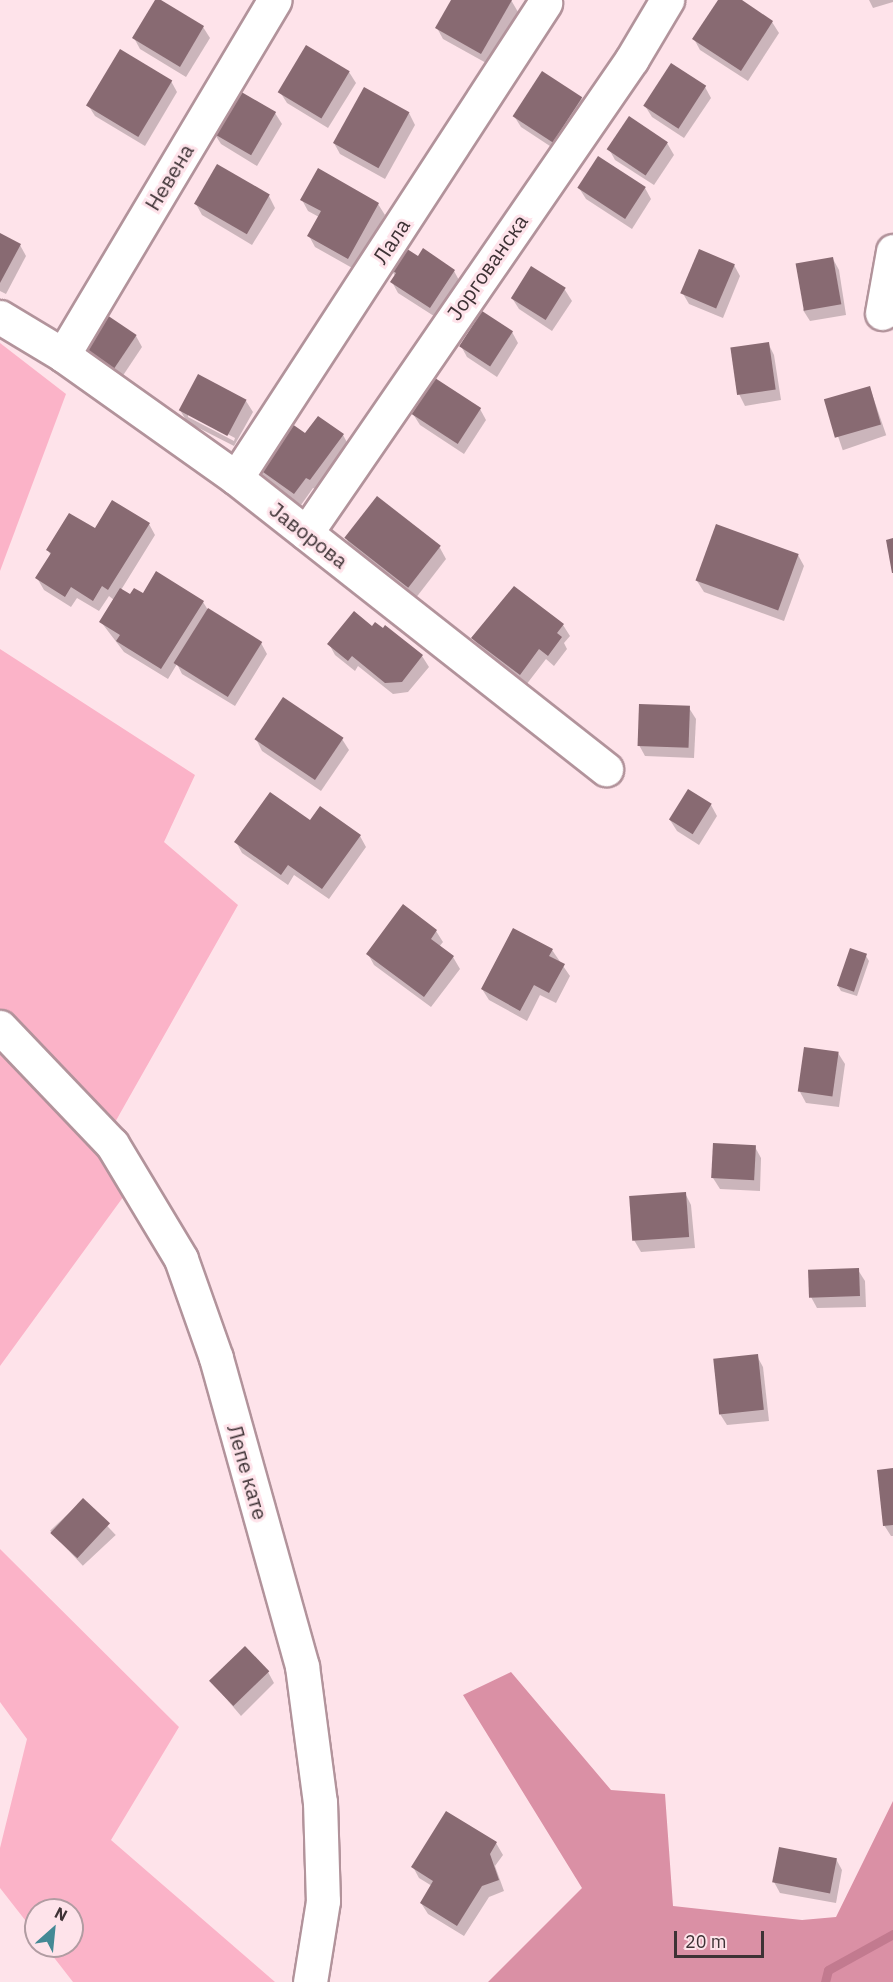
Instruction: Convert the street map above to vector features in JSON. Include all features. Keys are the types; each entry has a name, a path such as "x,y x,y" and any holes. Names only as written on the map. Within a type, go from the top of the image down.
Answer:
{"street":[{"name":"Невена","path":"63,355 274,0"},
{"name":"Јоргованска","path":"306,533 632,59 667,0"},
{"name":"Лала","path":"236,478 545,3"},
{"path":"882,313 893,251"},
{"name":"Јаворова","path":"0,317 63,355 236,478 606,770"},
{"name":"Лепе кате","path":"0,1027 112,1144 181,1259 216,1358 302,1666 321,1802 322,1900 310,1982"}],"shaded area":[{"path":"0,343 66,394 0,571"},
{"path":"0,649 195,775 164,842 238,905 105,1140 129,1189 0,1366"},
{"path":"0,1549 179,1727 111,1840 275,1982 73,1982 54,1958 84,1958 84,1898 24,1898 24,1919 0,1888 0,1848 27,1739 0,1702"},
{"path":"511,1672 611,1790 665,1794 673,1906 802,1920 836,1917 893,1801 893,1982 488,1982 582,1888 463,1695"}],"building":[{"path":"155,0 161,0 204,26 180,67 132,38"},
{"path":"451,0 512,0 481,54 435,28"},
{"path":"718,0 742,0 773,21 741,71 692,39"},
{"path":"306,45 350,71 321,118 278,92"},
{"path":"120,49 172,80 138,137 86,106"},
{"path":"671,63 706,86 678,129 643,106"},
{"path":"542,71 582,97 553,142 513,116"},
{"path":"364,87 409,112 378,168 333,143"},
{"path":"238,90 276,112 251,155 213,133"},
{"path":"629,116 668,142 646,175 607,149"},
{"path":"598,156 646,187 625,219 577,188"},
{"path":"217,164 270,194 247,234 194,204"},
{"path":"318,168 379,203 348,259 307,236 321,211 300,200"},
{"path":"0,233 21,244 0,283"},
{"path":"404,247 418,256 423,248 455,270 430,308 390,282 396,273 390,269"},
{"path":"699,249 735,264 716,308 680,293"},
{"path":"833,257 841,304 804,311 796,264"},
{"path":"531,266 566,288 546,320 511,298"},
{"path":"101,311 137,335 111,373 75,349"},
{"path":"482,311 513,331 490,366 459,346"},
{"path":"769,342 776,390 737,395 730,347"},
{"path":"198,374 247,400 227,436 179,410"},
{"path":"435,378 481,408 458,444 412,414"},
{"path":"870,386 881,424 835,438 824,399"},
{"path":"318,416 344,434 310,480 306,478 294,494 256,467 285,419 305,433"},
{"path":"377,496 441,546 408,588 344,538"},
{"path":"112,500 150,523 108,590 102,586 93,601 71,587 65,597 35,578 51,553 46,550 69,513 95,528"},
{"path":"716,524 799,554 778,610 695,580"},
{"path":"893,538 893,573 892,573 886,540"},
{"path":"156,571 204,601 161,669 116,641 120,635 99,622 120,588 130,594 134,588 143,593"},
{"path":"514,586 564,624 557,633 562,637 548,656 539,649 520,675 471,638"},
{"path":"208,608 262,642 228,697 174,663"},
{"path":"354,611 372,626 375,622 383,628 385,625 423,655 402,682 385,683 352,656 348,661 327,644"},
{"path":"283,697 344,738 315,780 254,739"},
{"path":"639,704 690,706 689,748 638,746"},
{"path":"688,789 712,804 693,834 669,820"},
{"path":"270,792 310,820 320,806 361,835 322,889 288,865 281,875 234,842"},
{"path":"403,904 437,930 431,939 454,956 424,997 366,954"},
{"path":"513,928 553,949 549,956 565,964 549,993 534,985 520,1011 481,989"},
{"path":"850,948 867,954 854,992 837,986"},
{"path":"804,1047 839,1052 832,1096 798,1092"},
{"path":"713,1143 756,1145 754,1180 711,1178"},
{"path":"686,1192 689,1237 632,1241 629,1196"},
{"path":"859,1268 860,1296 809,1298 808,1270"},
{"path":"758,1354 764,1410 719,1414 713,1359"},
{"path":"893,1468 893,1525 883,1526 877,1470"},
{"path":"83,1498 110,1523 77,1558 50,1533"},
{"path":"245,1646 269,1671 233,1706 209,1681"},
{"path":"446,1811 497,1842 490,1854 499,1880 482,1886 457,1926 420,1903 433,1881 411,1867"},
{"path":"779,1847 837,1858 830,1894 772,1882"}],"waterway":[{"path":"825,1982 828,1970 893,1934"}]}
